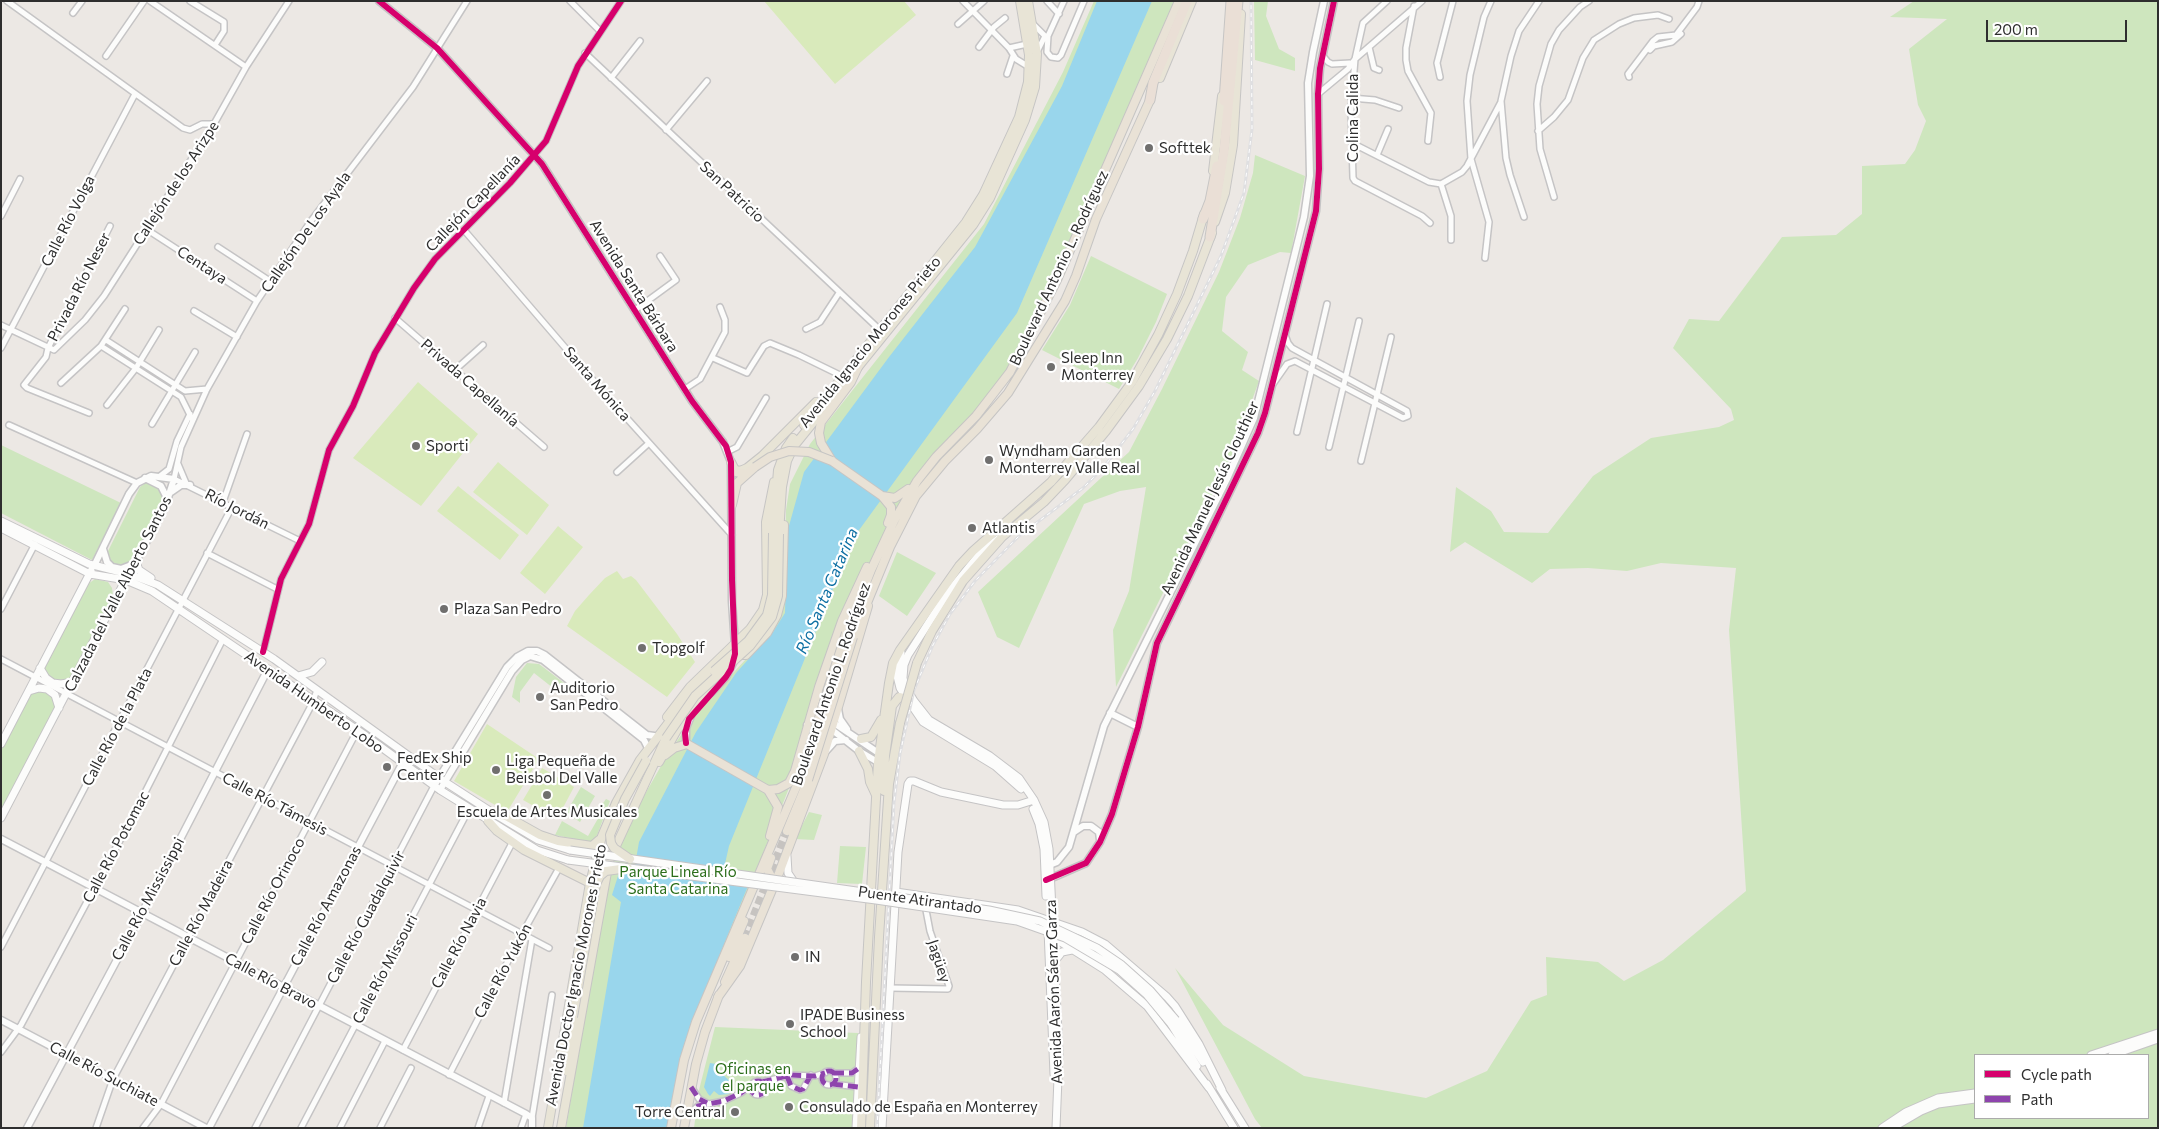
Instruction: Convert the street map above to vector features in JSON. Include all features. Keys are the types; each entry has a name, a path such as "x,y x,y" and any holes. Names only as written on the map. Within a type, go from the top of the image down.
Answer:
{"highway":[{"name":"Boulevard Antonio L. Rodríguez","path":"787,831 878,554 917,481 976,416 1010,372 1069,252 1180,1"},
{"path":"1203,220 1210,201 1216,173 1222,123 1230,1"},
{"path":"1210,237 1222,169 1240,1"},
{"path":"1150,100 1153,83 1190,3"},
{"name":"Boulevard Antonio L. Rodríguez","path":"850,635 900,524 916,496 944,461 1003,400 1065,301 1096,219 1150,100"},
{"path":"767,790 778,789 789,783 806,739 807,725 842,621 890,519 891,507 882,496 832,460 822,447 819,433 821,422 851,382 858,367"},
{"path":"732,505 736,485 745,474 770,457 789,451 805,451 832,460"},
{"path":"732,465 737,472 745,474"},
{"path":"882,496 890,498 899,497 917,481"},
{"path":"718,997 740,966 775,883 824,754 837,706 867,616 869,596"},
{"path":"687,744 767,790 776,801 778,811 766,847 764,861"},
{"name":"Boulevard Antonio L. Rodríguez","path":"671,1128 690,1041 716,975 757,886 764,861 791,798 804,779"},
{"path":"775,883 768,874 768,865 783,828 791,798"},
{"path":"757,886 775,883"},
{"path":"757,886 768,888 770,895"},
{"path":"684,1128 702,1040 718,997 745,938"}],"main road":[{"name":"Avenida Ignacio Morones Prieto","path":"709,676 748,641 767,615 772,595 776,533 776,476 786,448 966,222 983,195 1025,99 1029,67 1020,1"},
{"name":"Avenida Ignacio Morones Prieto","path":"776,533 787,461 791,451 807,428 973,225 990,198 1032,102 1037,72 1028,1"},
{"path":"885,761 900,723 917,664 932,631 952,597 963,581 1002,537 1038,507 1106,431 1139,386 1167,338 1188,296 1225,193 1231,165 1240,1"},
{"path":"854,739 868,739 873,735 882,718 892,668 897,654 959,566 972,551 1056,478 1100,427 1132,382 1158,335 1177,294 1203,220"},
{"path":"732,465 739,471 743,470 762,456 833,387"},
{"path":"630,859 614,848 610,843 610,835 643,761 647,746 690,686 735,644 760,616 766,602 766,522 770,494 776,476"},
{"path":"735,644 739,654 746,655 767,633 778,615 782,596 784,523 780,507"},
{"path":"1,521 36,542 94,566 156,584"},
{"name":"Avenida Humberto Lobo","path":"1,528 36,542 90,574 128,577 152,591 268,668 366,736 402,764 488,821"},
{"name":"Avenida Doctor Ignacio Morones Prieto","path":"561,1128 568,1078 609,861 666,738 695,696 750,646 769,623 778,596 776,533"},
{"name":"Avenida Aarón Sáenz Garza","path":"1002,537 983,550 947,594 908,655 904,665 903,678 909,694 929,720 1005,766 1019,778 1032,801 1039,824 1048,866 1047,911 1050,921"},
{"path":"135,563 139,570 156,584"},
{"path":"1,744 94,566"},
{"name":"Calzada del Valle Alberto Santos","path":"1,818 128,577"},
{"name":"Avenida Humberto Lobo","path":"156,584 290,670 442,780 538,840 570,850 630,859"},
{"name":"Avenida Aarón Sáenz Garza","path":"904,646 899,656 897,676 900,688 927,726 1003,772 1032,801"},
{"path":"641,790 676,730 694,706 726,670 725,663 719,659"},
{"path":"298,676 312,672 322,662"},
{"path":"268,668 272,664 281,670 290,670"},
{"path":"40,668 46,678 53,683 72,682"},
{"name":"Avenida Doctor Ignacio Morones Prieto","path":"548,1128 590,883 602,836 616,803 643,761 692,692 709,676"},
{"path":"29,691 39,688 47,689 55,695 59,708"},
{"path":"861,1128 870,896 876,797 885,761 893,704 899,697 907,699"},
{"path":"870,1128 888,807 885,761 885,706"},
{"path":"348,711 349,726"},
{"path":"366,736 380,742 388,740"},
{"path":"643,761 666,738"},
{"path":"659,762 672,750 687,744"},
{"path":"859,751 868,769 870,782 876,797"},
{"path":"882,1128 894,897 900,831 909,782 914,781 941,792 1003,805 1032,801"},
{"path":"493,813 506,816 540,835 570,844 592,846 602,836"},
{"path":"488,821 497,831 537,850 568,860 628,868"},
{"path":"512,839 534,856 590,883"},
{"path":"787,852 788,873 796,886"},
{"name":"Puente Atirantado","path":"630,859 989,910 1040,921 1097,948 1122,965 1150,990 1174,1022"},
{"path":"568,1078 566,1061 572,1017 596,884 600,876 606,871 628,868"},
{"name":"Puente Atirantado","path":"628,868 988,916 1038,927 1072,942 1119,970 1174,1022"},
{"name":"Avenida Aarón Sáenz Garza","path":"1048,880 1054,1078 1052,1128"},
{"path":"775,883 870,896 999,906 1039,916 1082,932 1115,952 1175,1006 1199,1044 1222,1090"},
{"path":"894,897 925,904 1017,918 1051,936 1105,970 1147,1006 1209,1088"},
{"path":"1039,916 1044,915 1047,911"},
{"name":"Avenida Aarón Sáenz Garza","path":"1051,936 1058,1051 1056,1128"},
{"path":"1054,962 1062,952 1072,950"},
{"path":"1105,970 1112,966 1115,952"},
{"path":"865,1015 870,1018 870,1033 874,1039"},
{"path":"856,1128 861,1031 865,1015"},
{"path":"1174,1022 1209,1088 1234,1128"},
{"path":"1174,1022 1222,1090 1245,1128"},
{"path":"2094,1054 2158,1033"},
{"path":"2115,1054 2158,1039"},
{"path":"1882,1128 1906,1112 1938,1098 1974,1093"},
{"path":"1892,1128 1920,1111 1938,1104 1974,1099"}],"street":[{"path":"7,1 186,129 192,129 202,124 214,124"},
{"path":"73,13 82,1"},
{"path":"106,56 144,1"},
{"path":"150,1 246,67"},
{"path":"190,1 224,22 224,31 215,45"},
{"name":"Callejón de los Arizpe","path":"48,348 54,350 60,346 91,314 214,124 246,67 289,1"},
{"name":"Callejón De Los Ayala","path":"174,479 174,461 191,416 257,301 311,221 404,98 467,1"},
{"path":"570,1 600,31"},
{"name":"Callejón Capellanía","path":"263,652 277,589 312,517 332,443 353,406 374,353 435,259 534,156 550,135 569,84 585,54 621,1"},
{"path":"964,1 1009,48 1013,56 1019,62 1029,67"},
{"path":"958,24 984,1"},
{"path":"1047,1 1059,14"},
{"path":"1036,54 1059,14 1064,1"},
{"path":"1031,21 1046,36 1047,52 1051,57 1058,58 1084,1"},
{"name":"Avenida Manuel Jesús Clouthier","path":"1048,866 1065,855 1074,832 1092,766 1110,713 1211,513 1254,418 1304,218 1310,176 1308,83 1324,1"},
{"name":"Avenida Manuel Jesús Clouthier","path":"1048,880 1086,863 1100,842 1112,814 1138,727 1157,643 1258,433 1273,384 1316,211 1319,170 1318,94 1322,55 1334,1"},
{"name":"Colina Calida","path":"1387,1 1363,23 1352,61 1352,176 1355,182 1422,216 1430,223"},
{"path":"1318,94 1348,69 1352,61 1422,1"},
{"path":"1440,77 1437,63 1453,1"},
{"path":"1485,258 1488,216 1471,159 1467,100 1470,75 1484,17 1491,1"},
{"path":"1352,143 1430,182 1441,184 1462,172 1471,159 1501,102 1511,56 1520,31 1539,1"},
{"path":"1554,197 1546,172 1538,132 1537,104 1539,86 1551,44 1570,16 1589,1"},
{"path":"1701,1 1678,38 1672,42 1653,46 1634,69 1631,76 1628,76 1655,39 1673,36 1680,32 1701,1"},
{"name":"Avenida Santa Bárbara","path":"382,2 437,48 550,176 685,389 723,442 732,465 732,601 735,654 731,669 689,719 685,733 687,744"},
{"path":"1414,6 1406,48 1406,60 1408,71 1431,113 1428,142"},
{"path":"1538,132 1568,100 1583,58 1594,40 1619,24 1634,18 1658,15 1669,20"},
{"path":"979,47 1005,18"},
{"path":"611,78 640,40"},
{"path":"1009,48 1027,44"},
{"path":"1368,47 1374,68 1379,70"},
{"name":"San Patricio","path":"585,54 880,330"},
{"path":"1322,55 1332,64 1352,61"},
{"path":"1007,74 1013,56"},
{"path":"666,130 707,81"},
{"name":"Calle Río Volga","path":"1,348 135,94"},
{"path":"1351,98 1375,100 1400,108"},
{"path":"1501,102 1506,158 1524,217"},
{"path":"1377,155 1388,129"},
{"path":"1,216 20,179"},
{"path":"1441,184 1451,216 1451,240"},
{"name":"Privada Río Neser","path":"89,413 27,388 24,385 46,357 48,348 110,226"},
{"name":"Centaya","path":"146,229 257,301"},
{"name":"Santa Mónica","path":"464,230 649,444 732,536"},
{"path":"218,247 270,281"},
{"path":"635,310 675,281 676,278 660,256"},
{"path":"806,329 820,322 839,293"},
{"path":"1297,432 1327,304"},
{"path":"685,389 700,379 713,358 725,332 725,320 720,307"},
{"path":"61,384 101,346 125,309"},
{"path":"194,311 237,337"},
{"name":"Privada Capellanía","path":"395,318 544,447"},
{"path":"1329,447 1359,321"},
{"path":"1,325 48,348"},
{"path":"107,405 136,368 159,330"},
{"path":"1273,384 1290,361 1295,361 1403,418 1408,416 1407,411 1289,346 1285,334"},
{"path":"1361,461 1391,337"},
{"path":"106,340 185,391 207,389"},
{"path":"713,358 747,373 764,346 770,343 842,376"},
{"path":"456,370 483,345"},
{"path":"101,346 181,397 191,416"},
{"path":"152,424 195,352"},
{"path":"181,397 185,391"},
{"path":"727,452 737,446 766,398"},
{"path":"9,425 136,483 94,566"},
{"path":"223,502 247,434"},
{"path":"617,472 649,444"},
{"path":"160,476 167,472 174,461 188,484 181,485 171,492"},
{"name":"Calzada del Valle Alberto Santos","path":"128,577 168,500 174,479 160,476 145,478 136,483"},
{"path":"145,478 161,486 168,500"},
{"name":"Río Jordán","path":"174,479 188,484 300,541"},
{"name":"Calle Río de la Plata","path":"1,947 47,863 232,507"},
{"path":"1,609 36,542"},
{"path":"103,549 107,562 112,567 122,569 135,563"},
{"path":"208,553 277,589"},
{"name":"Calle Río Potomac","path":"1,1052 18,1030 95,887 223,639"},
{"path":"437,788 507,667 517,657 528,651 537,651 545,655 625,721 644,740 647,746"},
{"name":"Calle Río Támesis","path":"1,659 549,948"},
{"name":"Calle Río Mississippi","path":"27,1128 142,913 268,668"},
{"path":"819,687 819,706 832,725"},
{"name":"Calle Río Madeira","path":"96,1128 113,1079 317,690"},
{"path":"837,706 842,724 854,739 859,751 885,761"},
{"path":"1110,713 1138,727"},
{"path":"625,721 654,736"},
{"path":"807,725 813,721 832,725 885,761"},
{"name":"Calle Río Orinoco","path":"143,1128 161,1104 357,730"},
{"path":"824,754 835,741 854,739"},
{"name":"Calle Río Amazonas","path":"207,1128 402,764"},
{"name":"Calle Río Guadalquivir","path":"255,1128 393,866 437,788"},
{"name":"Calle Río Missouri","path":"301,1128 469,809"},
{"path":"1074,832 1087,825 1094,827 1099,832 1100,842"},
{"name":"Calle Río Bravo","path":"1,839 532,1118"},
{"name":"Calle Río Navia","path":"403,1050 511,845 512,839"},
{"name":"Calle Río Yukón","path":"449,1075 522,934 559,868"},
{"name":"Jagüey","path":"890,988 948,989 949,986 930,931 925,904"},
{"path":"504,1103 532,939"},
{"path":"532,1128 552,996"},
{"name":"Calle Río Suchiate","path":"1,1020 207,1128"},
{"path":"340,1128 385,1041"},
{"path":"380,1128 411,1068"},
{"path":"741,1093 762,1095 765,1085 787,1076 852,1073 859,1068"},
{"path":"823,1081 825,1073"},
{"path":"833,1084 836,1079 834,1073"},
{"path":"787,1076 791,1086 800,1090 813,1076"},
{"path":"813,1076 829,1085 858,1087"},
{"path":"765,1085 777,1079"},
{"path":"686,1117 693,1109 707,1103 724,1101 741,1093 756,1081 765,1085"},
{"path":"752,1085 751,1089 754,1094"},
{"path":"691,1087 699,1099 707,1103"},
{"path":"478,1128 490,1096"},
{"path":"521,1128 526,1114"}],"green space":[{"path":"764,1 904,1 916,15 835,84"},
{"name":"Río Santa Catarina","path":"1094,1 1180,1 1056,282 1000,386 932,459 844,617 791,783 691,1035 672,1128 566,1128 610,862 628,824 665,759 695,714 772,631 784,592 786,510 790,484 810,444 984,224 1063,72"},
{"path":"1254,1 1268,1 1266,16 1279,49 1295,58 1295,71 1255,60"},
{"path":"1914,1 2158,1 2158,1128 1262,1128 1255,1119 1175,968 1223,1025 1304,1076 1426,1098 1487,1071 1531,1001 1547,995 1546,957 1598,962 1624,981 1663,960 1746,891 1729,630 1736,568 1661,563 1627,571 1588,568 1550,569 1532,583 1465,542 1450,552 1456,487 1491,511 1504,532 1548,533 1593,476 1651,438 1719,427 1734,420 1731,409 1673,348 1689,319 1719,321 1782,237 1836,235 1862,214 1862,166 1905,164 1915,150 1926,121 1918,105 1909,49 1947,19 1890,17"},
{"path":"1255,155 1305,176 1291,253 1280,252 1248,265 1226,297 1222,331 1248,352 1242,370 1259,381 1232,455 1116,687 1113,630 1129,591 1146,487 1120,491 1084,504 1019,648 997,637 978,592 1129,452 1219,272 1240,218 1253,173"},
{"path":"1091,256 1167,294 1156,322 1138,358 1119,389 1042,350 1070,305"},
{"name":"Sporti","path":"418,382 478,434 421,506 353,458"},
{"path":"1,445 121,503 92,560 1,513"},
{"path":"498,462 549,505 527,535 473,492"},
{"path":"147,482 161,489 165,498 133,561 126,566 119,567 111,563 108,551 140,487"},
{"path":"458,486 519,535 500,560 437,511"},
{"path":"558,526 583,547 545,594 520,573"},
{"path":"897,552 936,573 907,616 879,596"},
{"name":"Topgolf","path":"617,571 623,579 631,576 636,580 677,634 695,662 667,697 567,626 575,611 589,595 605,578"},
{"path":"95,579 108,582 112,588 113,596 72,677 64,682 55,683 43,670 88,584"},
{"path":"527,663 539,664 576,692 562,695 534,673 520,692 520,703 512,697 516,677"},
{"path":"37,690 51,693 55,707 1,811 1,748 29,695"},
{"name":"Liga Pequeña de Beisbol Del Valle","path":"487,724 539,759 507,812 454,781"},
{"path":"542,768 574,787 557,819 523,800"},
{"path":"581,787 595,796 580,822 566,813"},
{"path":"606,799 610,801 596,838 589,842 555,835 562,821 588,836 600,815 599,809"},
{"path":"809,812 822,815 814,840 795,839"},
{"path":"840,846 866,847 862,884 837,883"},
{"name":"Oficinas en el parque","path":"715,1027 858,1033 854,1128 694,1128 699,1090"}],"water":[{"name":"Río Santa Catarina","path":"1097,1 1152,1 1017,313 854,537 729,846 722,877 750,881 693,1020 681,1057 667,1128 583,1128 621,902 612,895 622,863 635,865 639,842 696,732 736,673 773,632 785,613 787,533 804,472 889,357 975,247 1062,86"},
{"path":"710,1063 716,1064 722,1074 733,1084 734,1090 728,1094 719,1095 714,1091 710,1096 708,1094 704,1087"}],"tunnel":[{"path":"745,938 787,831"}],"railway":[{"path":"877,1128 894,802 900,754 914,690 933,645 950,614 975,581 1019,536 1083,488 1103,468 1133,429 1155,391 1221,256 1244,193 1252,129 1251,1"}],"marked path":[{"path":"834,1073 852,1073 859,1068"},
{"path":"829,1071 834,1073 836,1078 834,1083 829,1085 824,1083 822,1078 824,1073 829,1071"},
{"path":"762,1082 791,1075 815,1076 825,1073"},
{"path":"787,1076 791,1086 800,1090 803,1089 811,1075"},
{"path":"755,1081 761,1081 765,1088 761,1095 755,1095 751,1091 751,1085 755,1081"},
{"path":"833,1084 858,1087"},
{"path":"686,1117 698,1106 724,1101 752,1085"},
{"path":"691,1087 699,1099 707,1103"}],"cycle path":[{"path":"379,1 437,48 542,164 692,401 726,446 731,462 735,654 731,669 726,677 689,719 685,733 686,743"},
{"path":"263,652 281,579 309,524 329,450 353,406 375,353 414,288 435,259 510,183 546,141 578,66 621,1"},
{"path":"1046,880 1086,863 1100,842 1112,814 1138,727 1157,643 1258,433 1265,413 1316,211 1319,169 1318,94 1320,68 1334,1"}],"place":[{"name":"Softtek","path":"1149,148"},
{"name":"Sleep Inn Monterrey","path":"1051,367"},
{"name":"Sporti","path":"416,446"},
{"name":"Wyndham Garden Monterrey Valle Real","path":"989,460"},
{"name":"Atlantis","path":"972,528"},
{"name":"Plaza San Pedro","path":"444,609"},
{"name":"Topgolf","path":"642,648"},
{"name":"Auditorio San Pedro","path":"540,697"},
{"name":"FedEx Ship Center","path":"387,767"},
{"name":"Liga Pequeña de Beisbol Del Valle","path":"496,770"},
{"name":"Escuela de Artes Musicales","path":"547,795"},
{"name":"IN","path":"795,957"},
{"name":"IPADE Business School","path":"790,1024"},
{"name":"Consulado de España en Monterrey","path":"789,1107"},
{"name":"Torre Central","path":"735,1112"}],"park label":[{"name":"Parque Lineal Río Santa Catarina","path":"678,880"}]}
